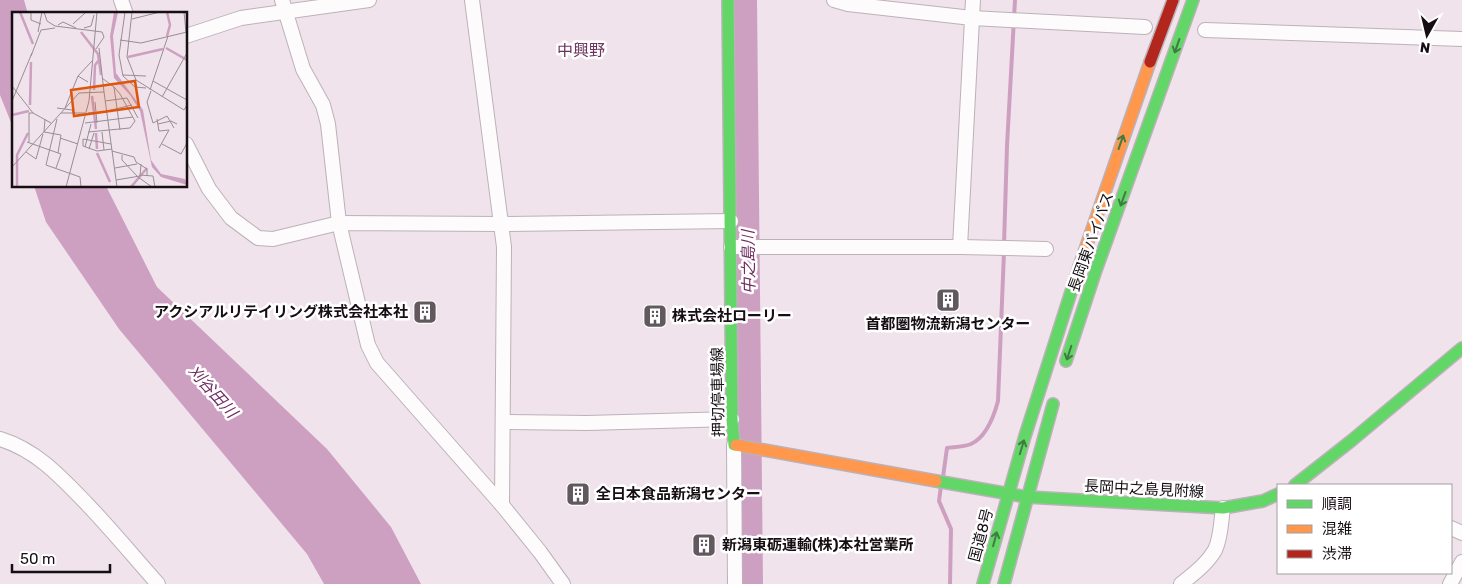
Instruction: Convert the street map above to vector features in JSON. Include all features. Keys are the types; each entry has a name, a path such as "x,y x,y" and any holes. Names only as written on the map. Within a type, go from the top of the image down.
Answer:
{"main road":[{"name":"押切停車場線","path":"728,0 732,419 734,445 1008,493"},
{"name":"長岡東バイパス","path":"1008,493 1078,269 1173,0"},
{"name":"長岡東バイパス","path":"1063,372 1095,274 1193,0"},
{"path":"1302,484 1462,348"},
{"path":"1004,584 1057,390"},
{"name":"長岡中之島見附線","path":"1008,493 1027,497 1223,508 1263,501 1277,494"},
{"name":"国道8号","path":"983,584 1008,493"}],"street":[{"path":"121,0 125,12"},
{"path":"188,35 284,6 368,0"},
{"path":"472,0 504,247 502,505"},
{"path":"714,0 728,0"},
{"path":"834,0 848,4 972,18 1145,27"},
{"path":"960,247 973,0"},
{"path":"284,6 303,69 323,105 338,223 368,345 376,363 502,505 563,584"},
{"path":"1206,30 1462,39"},
{"path":"188,148 209,189 231,218 258,238 273,240 338,223 500,224 731,221"},
{"path":"731,247 1046,248"},
{"path":"503,422 732,419"},
{"path":"0,439 14,443 34,454 57,473 104,521 158,584"},
{"path":"734,445 735,584"},
{"path":"1181,584 1207,562 1215,550 1223,508"},
{"path":"1450,584 1462,562"}],"water":[{"path":"0,0 24,0 27,12 12,12 12,125 0,95"},
{"name":"刈谷田川","path":"35,188 107,188 157,287 327,449 391,527 421,584 324,584 307,554 119,329 46,222"}],"waterway":[{"name":"中之島川","path":"745,0 751,584"},
{"path":"1004,245 1015,0"},
{"path":"943,477 947,448 965,446 976,441 989,426 998,401 1004,252"},
{"path":"941,486 939,501 951,529 950,584"}],"traffic: fast":[{"path":"728,0 732,419 734,445 736,445"},
{"path":"1066,361 1095,273 1193,0"},
{"path":"983,584 1025,436 1079,267"},
{"path":"1296,484 1462,348"},
{"path":"1004,584 1053,404"},
{"path":"936,481 1027,497 1223,508 1263,501 1277,494"}],"traffic: slow":[{"path":"1079,267 1150,62"},
{"path":"736,445 936,481"}],"traffic: jam":[{"path":"1150,62 1173,0"}],"place":[{"name":"首都圏物流新潟センター","path":"948,300"},
{"name":"アクシアルリテイリング株式会社本社","path":"425,312"},
{"name":"株式会社ローリー","path":"655,316"},
{"name":"全日本食品新潟センター","path":"578,494"},
{"name":"新潟東砺運輸(株)本社営業所","path":"704,545"}],"district":[{"name":"中興野","path":"581,50"}]}
